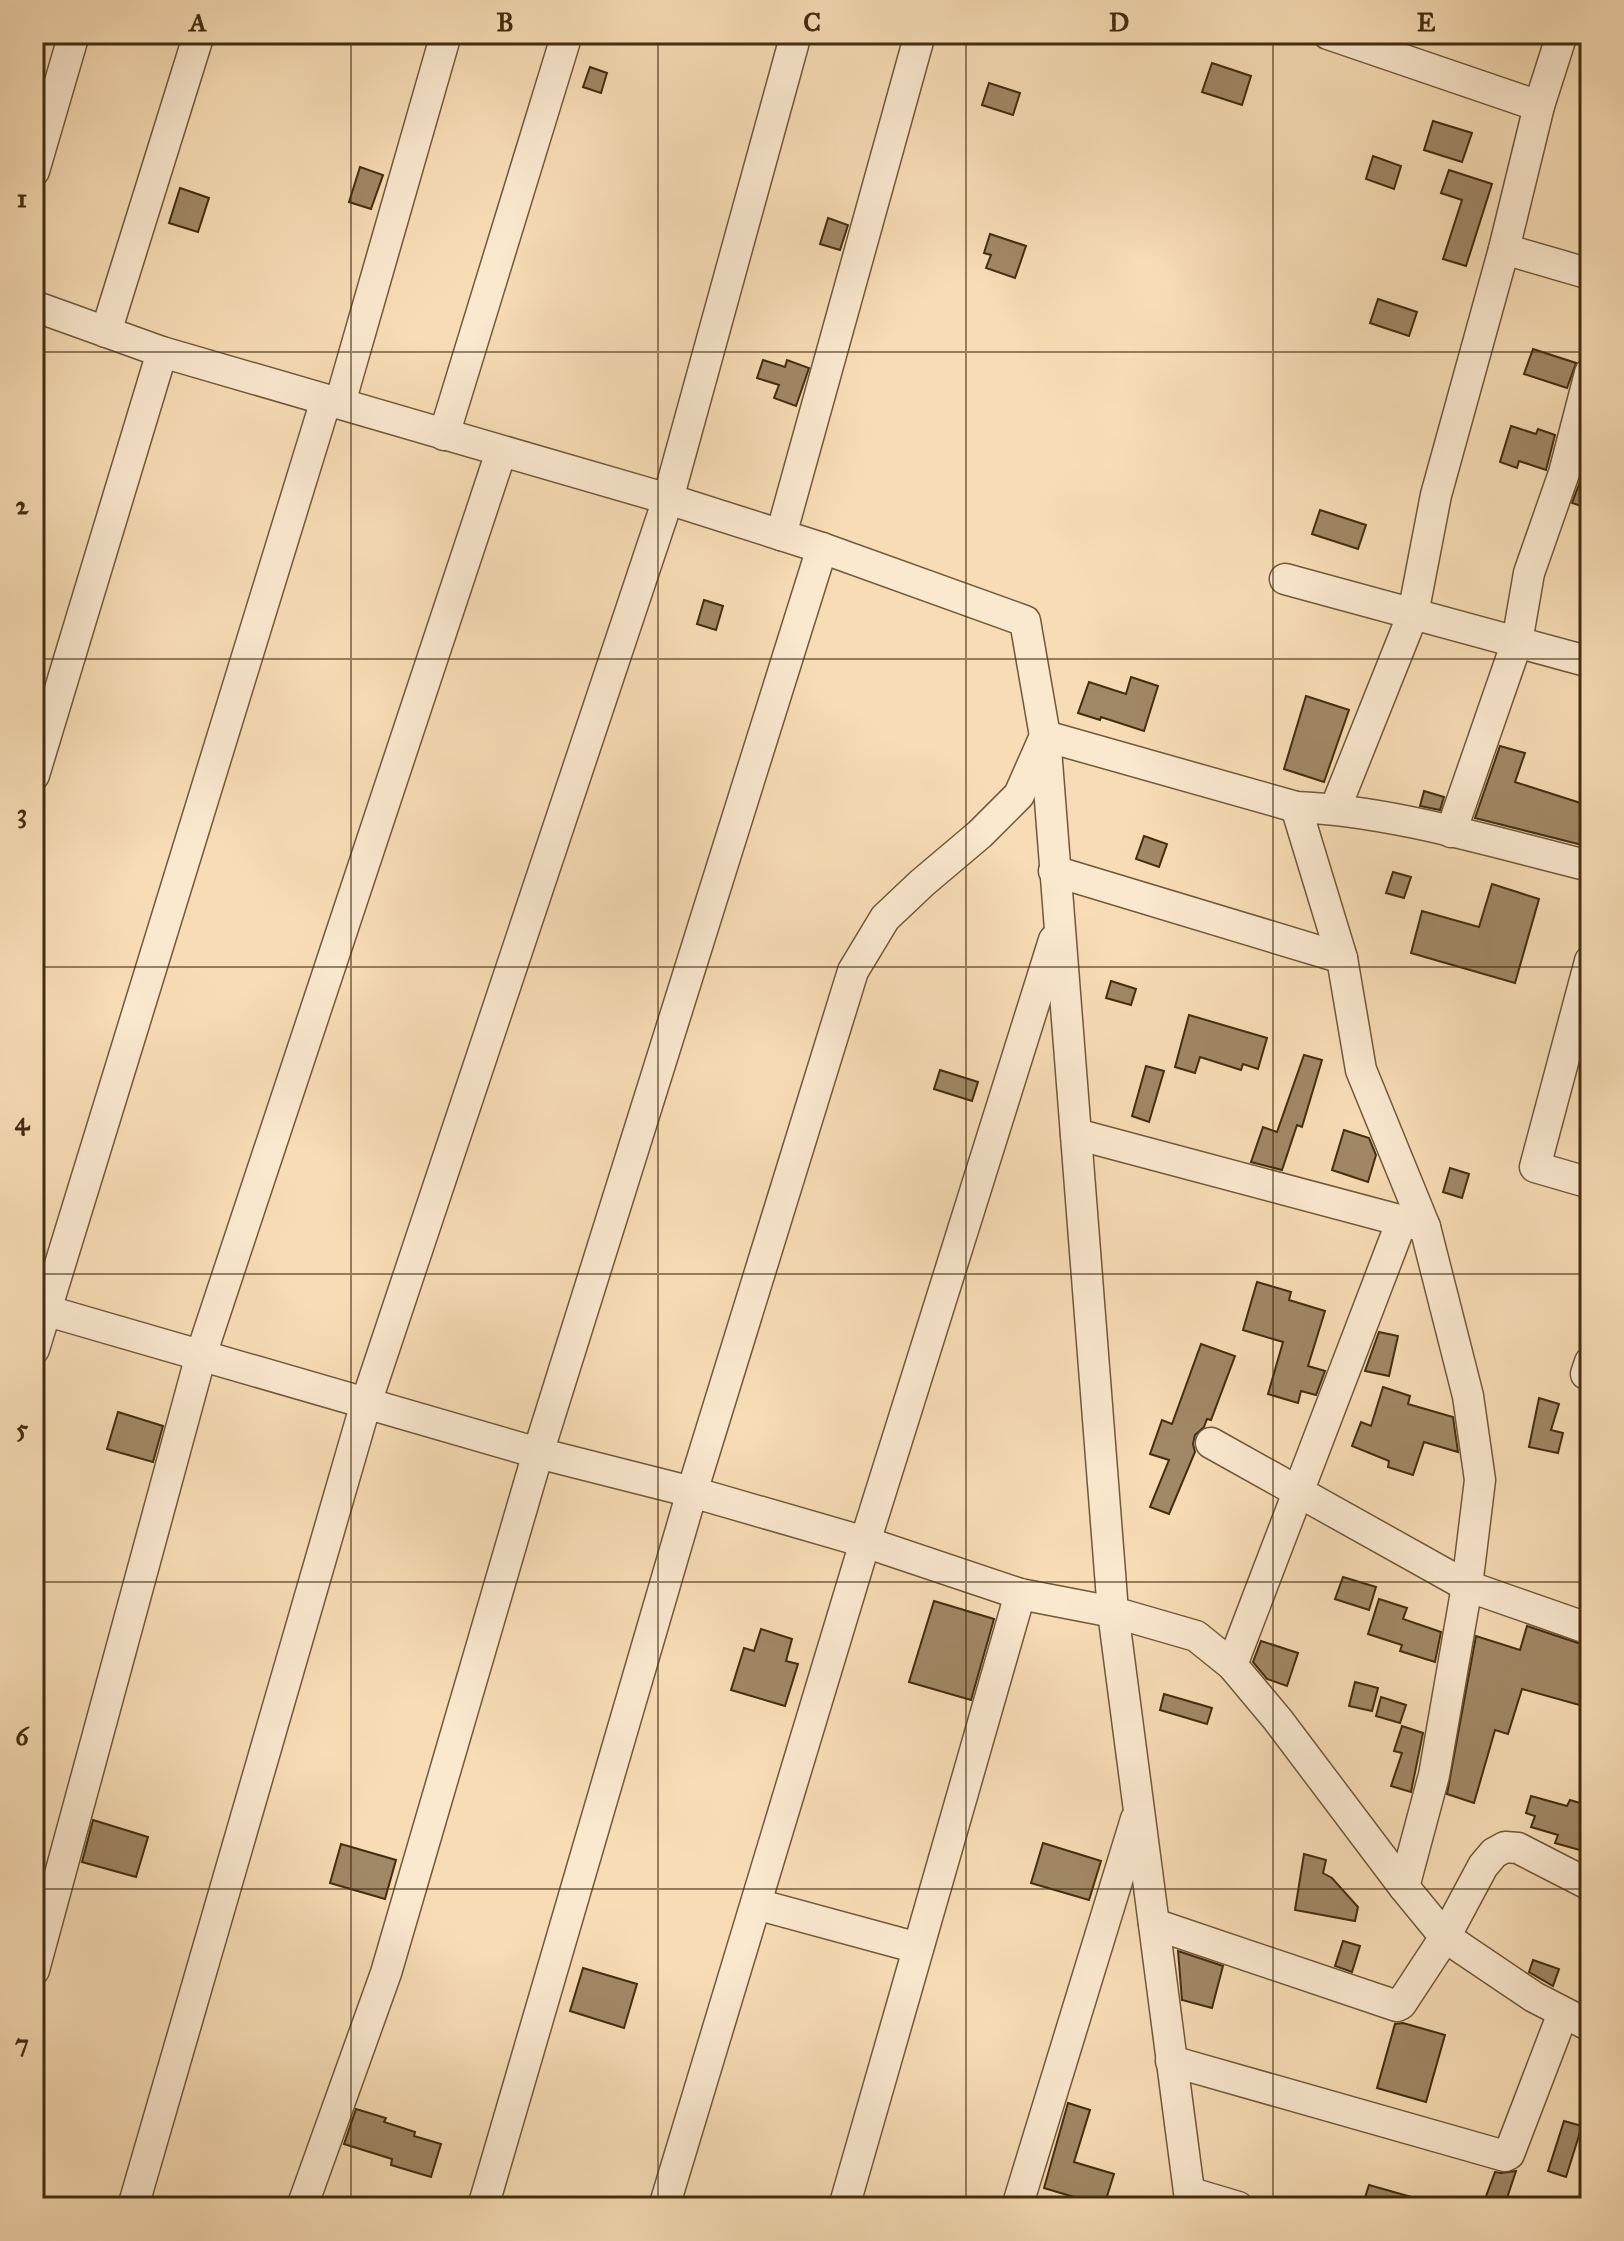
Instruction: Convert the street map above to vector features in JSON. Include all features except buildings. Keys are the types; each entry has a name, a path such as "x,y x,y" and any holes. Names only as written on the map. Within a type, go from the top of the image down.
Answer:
{"street":[{"path":"34,171 74,34"},
{"path":"106,332 199,34"},
{"path":"34,1349 40,1309 333,402 446,34"},
{"path":"444,435 567,34"},
{"path":"133,2207 366,1403 668,499 796,34"},
{"path":"781,535 920,34"},
{"path":"1328,34 1539,106"},
{"path":"1335,809 1413,614 1436,495 1504,249 1539,106 1562,34"},
{"path":"1504,249 1590,274"},
{"path":"34,306 162,352 668,499 822,548 1025,621 1045,736 1113,1612 1171,2061 1191,2200 1238,2207"},
{"path":"34,775 162,352"},
{"path":"1451,832 1517,642 1529,573 1564,473 1590,373"},
{"path":"34,1970 201,1355 501,452"},
{"path":"302,2207 386,1973 538,1453 822,548"},
{"path":"1285,579 1590,662"},
{"path":"1045,736 1296,807 1335,809 1451,832 1590,866"},
{"path":"483,2207 692,1492 853,971 885,918 1019,795 1045,736"},
{"path":"1296,807 1342,958 1361,1070 1468,1396 1480,1480 1467,1586 1434,1775 1404,1887"},
{"path":"1054,871 1342,958"},
{"path":"664,2207 865,1542 1059,926"},
{"path":"1590,961 1535,1167 1590,1183"},
{"path":"1076,1134 1413,1225"},
{"path":"1232,1665 1299,1490 1413,1225"},
{"path":"40,1309 538,1453 692,1492 865,1542 1020,1594 1113,1612 1196,1636 1232,1665 1278,1720 1445,1937 1534,1997 1590,2026"},
{"path":"1590,1362 1586,1374 1590,1375"},
{"path":"1211,1443 1467,1586 1590,1629"},
{"path":"844,2207 1020,1594"},
{"path":"1017,2207 1139,1809"},
{"path":"1154,1924 1397,2006 1445,1937 1483,1866 1494,1853 1505,1847 1518,1848 1590,1885"},
{"path":"756,1904 918,1948"},
{"path":"1171,2061 1505,2156 1509,2154 1563,2013"}]}
